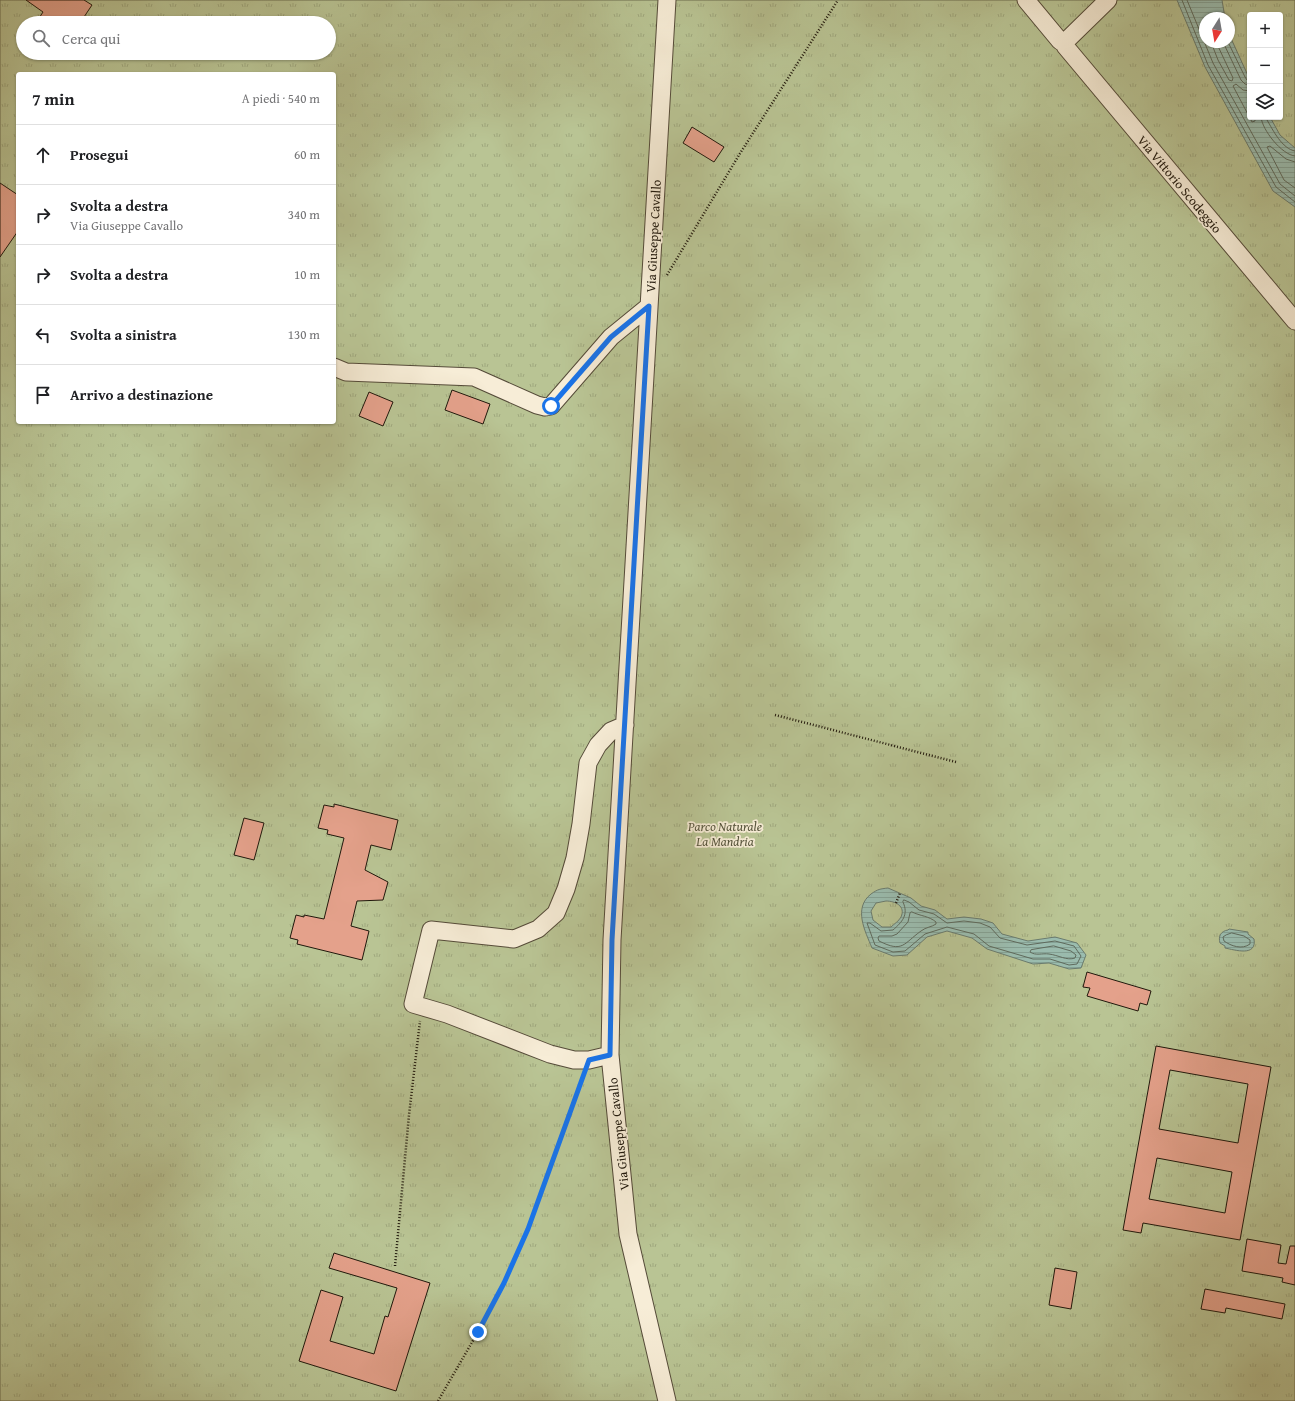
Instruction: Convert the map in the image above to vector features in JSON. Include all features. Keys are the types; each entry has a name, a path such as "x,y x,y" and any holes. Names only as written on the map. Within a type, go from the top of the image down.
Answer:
{"street":[{"name":"Via Giuseppe Cavallo","path":"667,0 612,940 610,1055 628,1234 667,1401"},
{"name":"Via Vittorio Scodeggio","path":"1026,0 1064,43 1295,321"},
{"path":"1064,43 1108,0"},
{"path":"336,368 346,372 474,377 537,405 544,407 551,406 611,337 649,306"},
{"path":"610,1055 589,1060 574,1060 550,1054 447,1014 413,1004 431,930 491,938 514,939 538,929 556,913 566,889 575,858 581,824 588,763 598,745 611,731 625,725"}],"path":[{"path":"665,278 739,155 838,0"},
{"path":"775,715 956,762"},
{"path":"896,903 900,893"},
{"path":"395,1266 409,1115 422,1006"},
{"path":"438,1401 478,1332 504,1283 528,1229 589,1060"}],"green space":[{"name":"Parco Naturale La Mandria","path":"0,0 1295,0 1295,1401 0,1401"}],"water":[{"path":"1177,0 1222,0 1224,12 1199,12 1199,48 1235,47 1247,73 1247,120 1272,120 1280,135 1295,148 1295,207 1273,191 1205,67"},
{"path":"888,888 911,898 921,906 935,910 947,919 964,917 981,919 993,923 1002,934 1028,941 1055,937 1077,943 1086,955 1081,968 1069,969 1049,963 1033,964 987,949 972,938 947,931 927,937 907,955 893,956 872,948 862,920 863,906 866,900 875,891","holes":["889,901 896,903 901,907 901,917 891,927 882,927 873,920 871,911 876,903"]},
{"path":"1229,929 1248,932 1248,934 1254,939 1254,945 1252,948 1249,950 1239,951 1225,948 1219,940 1222,933"}],"building":[{"path":"26,0 84,0 92,5 85,16 40,16 43,12"},
{"path":"692,127 724,147 714,162 683,143"},
{"path":"0,183 16,194 16,234 0,257"},
{"path":"452,390 490,404 483,424 445,410"},
{"path":"369,392 393,402 383,426 359,416"},
{"path":"334,804 398,820 391,850 371,845 365,870 388,882 383,900 357,901 351,926 369,931 362,960 297,944 298,940 290,938 296,915 324,919 344,838 327,834 328,830 318,828 324,805 334,807"},
{"path":"244,818 264,823 254,860 234,855"},
{"path":"1087,972 1151,991 1147,1005 1140,1003 1138,1011 1087,996 1090,988 1083,987"},
{"path":"1156,1046 1271,1067 1240,1240 1143,1223 1141,1233 1123,1230","holes":["1170,1070 1248,1084 1238,1143 1159,1129","1157,1158 1232,1172 1225,1213 1149,1199"]},
{"path":"1247,1239 1281,1245 1278,1263 1286,1264 1290,1246 1295,1246 1295,1285 1282,1282 1283,1278 1242,1271"},
{"path":"334,1253 430,1283 396,1391 299,1361 321,1290 343,1297 330,1341 374,1354 385,1316 388,1317 397,1288 329,1268"},
{"path":"1055,1268 1077,1272 1071,1309 1049,1305"},
{"path":"1205,1289 1285,1304 1282,1319 1226,1308 1225,1313 1201,1309"}],"route":[{"path":"478,1332 504,1283 528,1229 589,1060 610,1055 612,940 649,306 611,337 551,406"}]}
